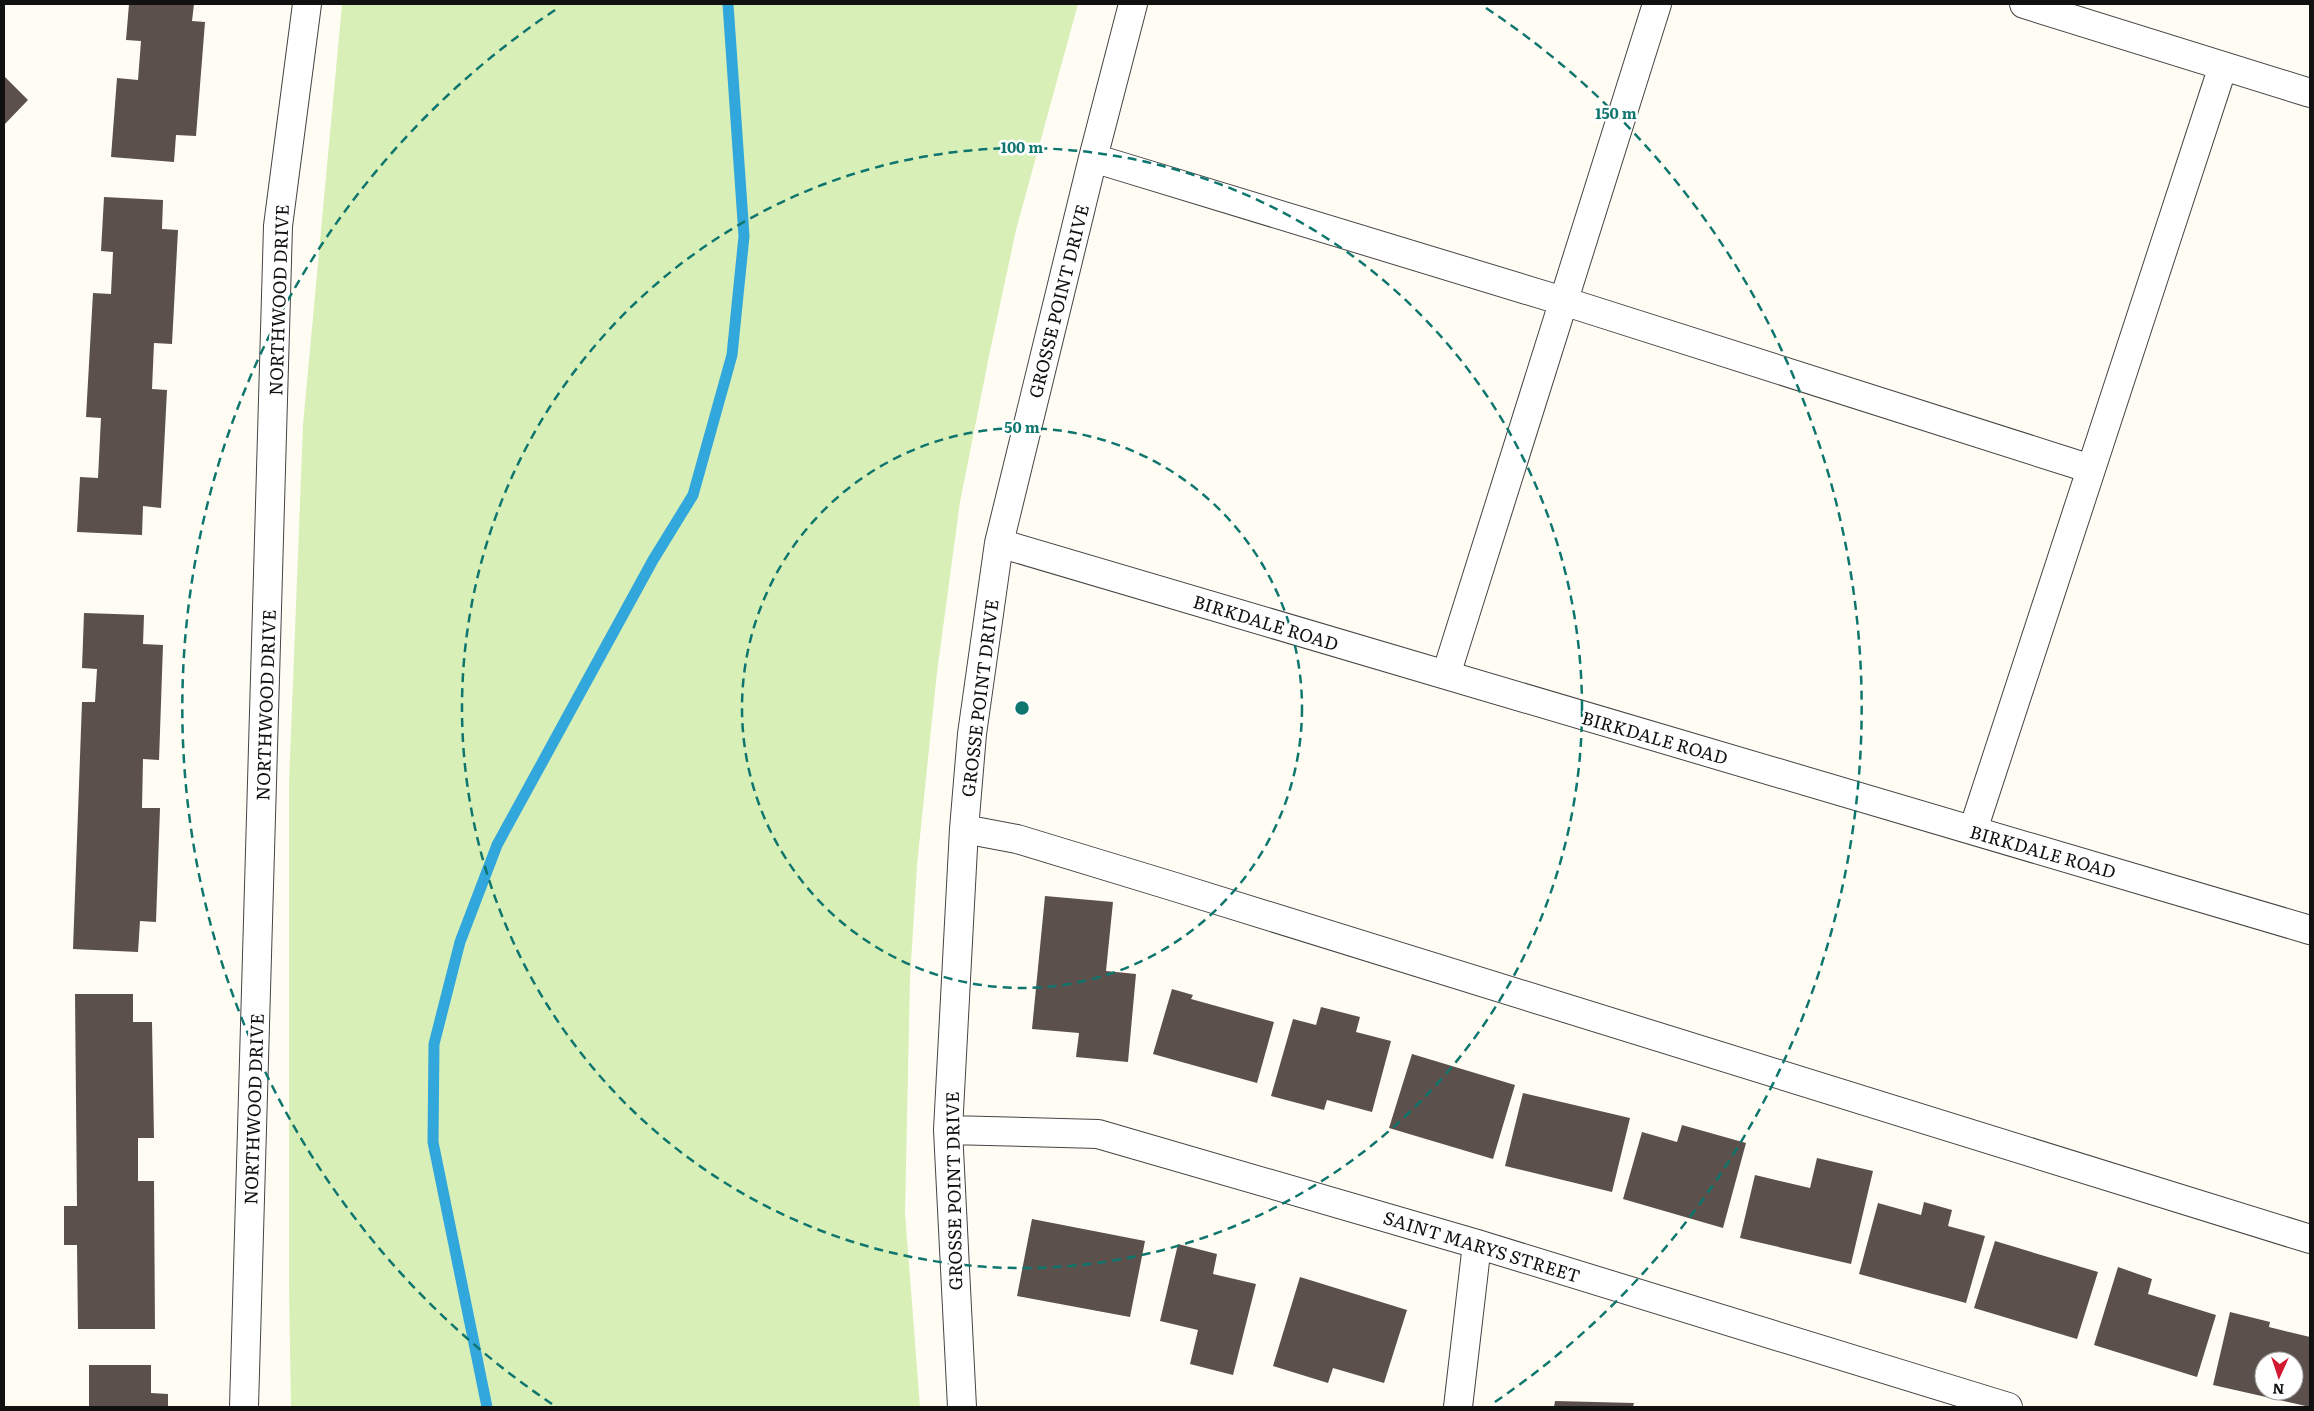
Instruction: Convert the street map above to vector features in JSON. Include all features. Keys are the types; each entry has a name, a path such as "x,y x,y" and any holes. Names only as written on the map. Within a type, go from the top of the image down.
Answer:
{"street":[{"name":"NORTHWOOD DRIVE","path":"244,1407 278,226 307,4"},
{"name":"GROSSE POINT DRIVE","path":"962,1407 948,1130 964,829 972,734 999,543 1093,158 1133,4"},
{"path":"1446,675 1657,4"},
{"path":"2024,4 2310,93"},
{"path":"1973,830 2223,66"},
{"path":"1093,158 1563,301 2091,469"},
{"name":"BIRKDALE ROAD","path":"999,543 2310,930"},
{"path":"964,829 1016,840 1184,890 2310,1239"},
{"name":"SAINT MARYS STREET","path":"948,1130 1098,1134 1477,1244 1992,1405"},
{"path":"1458,1407 1477,1244"}],"green space":[{"path":"342,4 1078,4 1016,230 989,356 960,502 937,672 917,865 910,979 905,1213 920,1407 291,1407 289,1288 289,784 303,425"}],"building":[{"path":"129,4 194,4 192,21 205,22 196,136 176,135 174,162 111,157 117,78 138,80 141,41 126,40"},
{"path":"4,76 28,100 4,125"},
{"path":"104,197 163,200 162,229 178,230 172,344 154,343 152,389 167,390 161,508 143,506 142,535 77,532 80,477 98,478 101,418 86,417 93,293 111,294 113,252 101,251"},
{"path":"84,613 144,615 143,644 163,645 159,760 143,759 142,808 160,808 156,922 140,921 138,952 73,949 82,702 95,702 97,669 82,668"},
{"path":"1045,896 1113,902 1106,971 1136,974 1128,1062 1076,1057 1079,1033 1032,1029"},
{"path":"1172,989 1193,995 1191,999 1274,1022 1257,1083 1153,1054"},
{"path":"75,994 133,994 133,1022 152,1022 154,1138 138,1138 138,1181 154,1181 155,1329 78,1329 77,1245 64,1245 64,1206 77,1206"},
{"path":"1321,1007 1360,1017 1356,1032 1391,1041 1372,1112 1327,1100 1324,1110 1271,1096 1293,1019 1316,1025"},
{"path":"1412,1054 1515,1085 1493,1159 1389,1128"},
{"path":"1523,1093 1630,1118 1612,1192 1505,1166"},
{"path":"1682,1125 1746,1143 1723,1228 1623,1199 1642,1132 1677,1142"},
{"path":"1817,1158 1873,1171 1851,1264 1740,1238 1755,1175 1810,1188"},
{"path":"1924,1202 1952,1210 1948,1226 1985,1236 1966,1303 1859,1274 1878,1203 1921,1215"},
{"path":"1032,1219 1145,1241 1130,1317 1017,1296"},
{"path":"1995,1241 2098,1272 2077,1339 1974,1308"},
{"path":"1178,1244 1217,1254 1213,1274 1256,1284 1233,1375 1190,1364 1198,1330 1160,1321"},
{"path":"2118,1267 2152,1279 2148,1294 2216,1315 2197,1377 2094,1345"},
{"path":"1300,1277 1407,1310 1384,1383 1333,1368 1328,1383 1273,1366"},
{"path":"2230,1312 2270,1322 2269,1327 2310,1337 2310,1407 2284,1401 2304,1401 2304,1351 2254,1351 2254,1394 2213,1385"},
{"path":"89,1365 151,1365 151,1393 168,1394 168,1407 89,1407"},
{"path":"1555,1401 1634,1403 1633,1407 1554,1407"}],"waterway":[{"path":"487,1407 433,1142 434,1044 460,942 497,845 653,560 693,495 732,355 744,236 728,4"}]}
